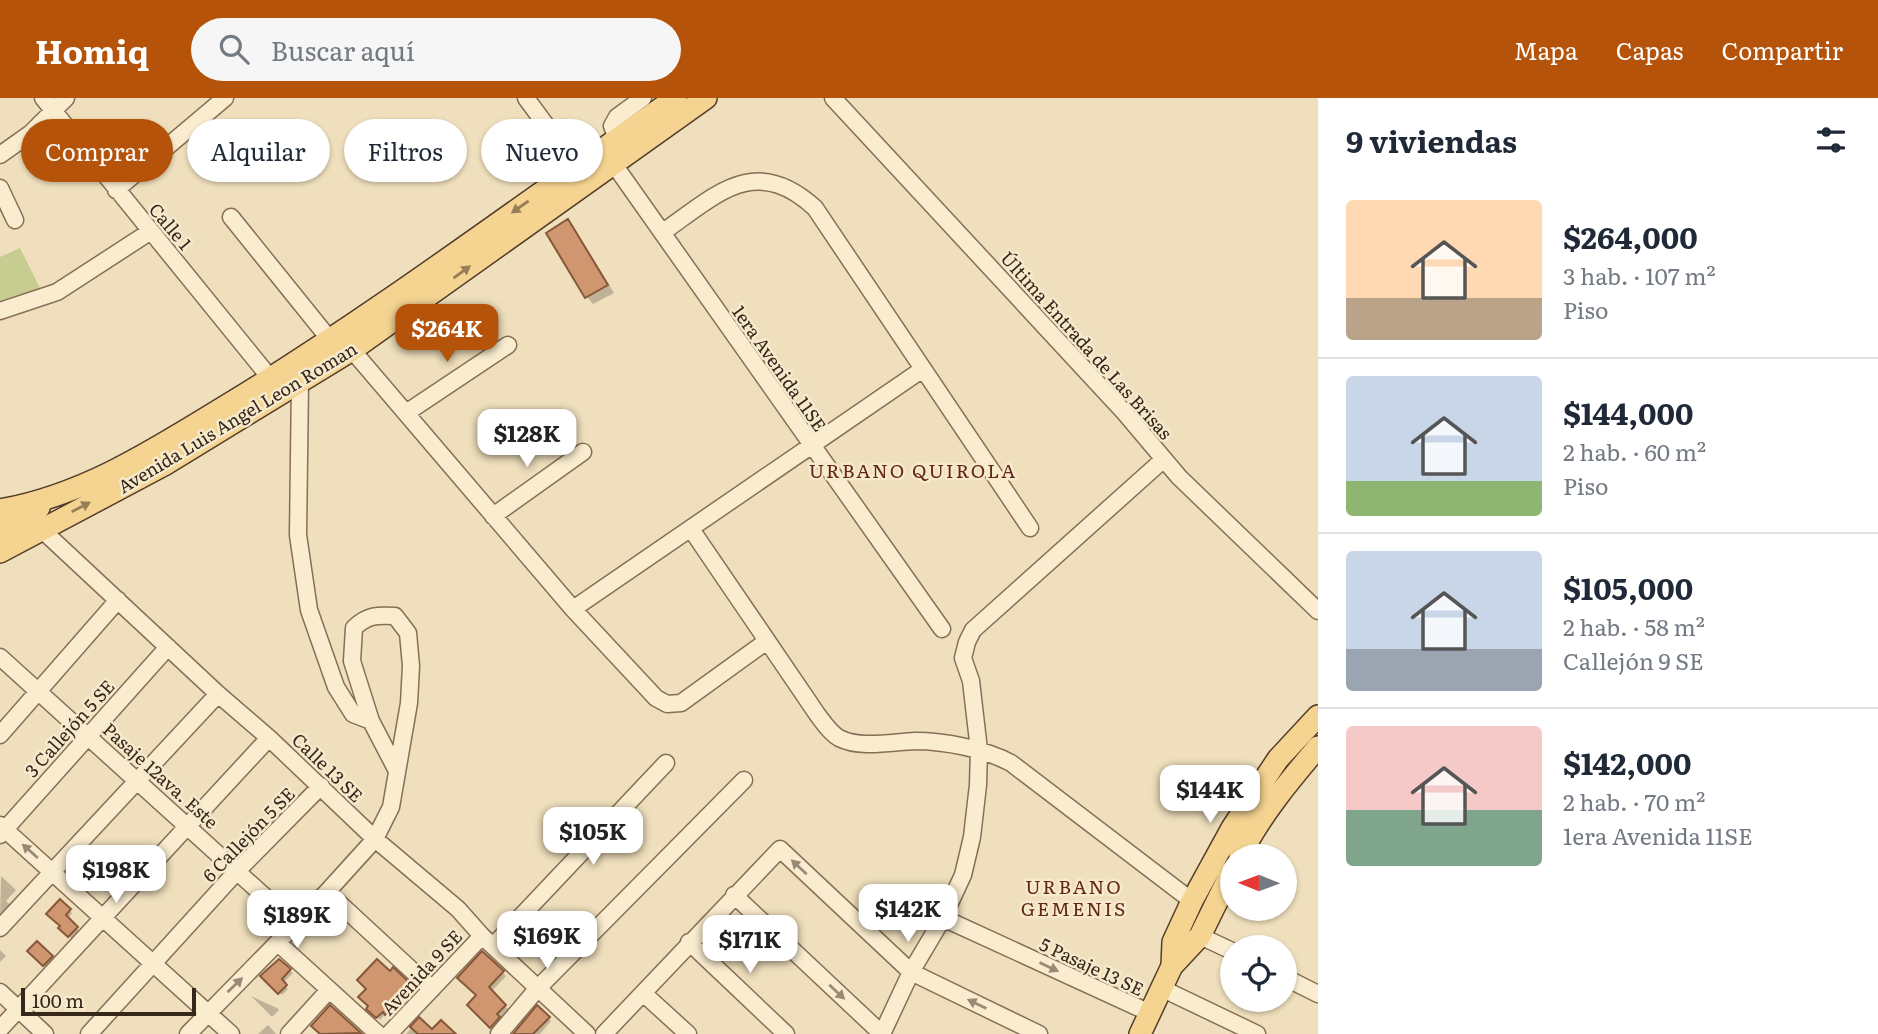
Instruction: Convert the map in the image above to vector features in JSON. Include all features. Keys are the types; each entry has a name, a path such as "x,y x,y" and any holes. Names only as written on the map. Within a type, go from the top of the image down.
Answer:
{"main road":[{"name":"Avenida Luis Angel Leon Roman","path":"603,148 677,98"},
{"name":"Avenida Luis Angel Leon Roman","path":"0,552 40,528 164,465 352,350 706,98"},
{"name":"Avenida Luis Angel Leon Roman","path":"0,530 139,459 271,379 331,341 554,182"},
{"name":"Avenida Luis Angel Leon Roman","path":"0,510 66,494"},
{"path":"1172,966 1173,942 1232,828 1278,759 1318,716"},
{"path":"1246,844 1293,776 1318,747"},
{"path":"1140,1034 1172,966 1200,936 1220,895"}],"street":[{"path":"0,155 31,133 48,104 66,98"},
{"path":"116,190 225,98"},
{"path":"526,98 541,119"},
{"path":"617,139 612,126 617,117 643,98"},
{"name":"Última Entrada de Las Brisas","path":"833,98 1125,413 1179,477 1318,611"},
{"name":"Calle 1","path":"48,104 271,379"},
{"name":"1era Avenida 11SE","path":"613,163 942,629"},
{"path":"663,232 726,188 749,182 775,182 798,192 815,208 1030,528"},
{"path":"0,188 15,220"},
{"path":"231,217 331,341"},
{"path":"0,311 57,292 151,231"},
{"path":"406,413 508,345"},
{"path":"352,350 573,609 656,698 667,704 681,703 766,641"},
{"path":"573,609 923,369"},
{"path":"300,382 298,535 309,610 336,687 353,714 371,721"},
{"path":"493,516 583,452"},
{"path":"734,895 882,1034 911,972 943,918 964,875 972,837 979,750 971,681 963,658 967,642 973,630 1164,459"},
{"name":"Calle 13 SE","path":"40,528 321,786 375,839 458,909 487,941 587,1034"},
{"path":"691,530 817,714 836,737 848,742 919,741 996,755 1011,763 1192,901"},
{"path":"0,735 118,600"},
{"path":"188,1034 375,839 391,807 410,703 411,666 408,633 395,616 377,615 364,618 354,628 352,661 371,721 396,769"},
{"name":"3 Callejón 5 SE","path":"2,830 168,647"},
{"name":"Pasaje 12ava. Este","path":"0,657 295,923"},
{"path":"0,928 218,694"},
{"path":"0,1029 269,738"},
{"name":"Avenida 9 SE","path":"388,1034 432,989 487,941 666,763"},
{"path":"499,1034 538,988 744,780"},
{"name":"6 Callejón 5 SE","path":"89,1034 238,870 321,786"},
{"path":"2,830 231,1034"},
{"path":"604,1034 780,849 911,972 1038,1034"},
{"path":"327,892 432,989"},
{"name":"5 Pasaje 13 SE","path":"943,918 1150,1013"},
{"path":"1200,936 1220,945"},
{"path":"689,942 786,1034"},
{"path":"278,943 378,1034"},
{"path":"1297,984 1318,994"},
{"path":"1161,988 1250,1033"},
{"path":"289,1034 329,990"},
{"path":"0,992 45,1034"},
{"path":"643,993 688,1034"}],"green space":[{"path":"20,248 41,290 0,303 0,257"}],"building":[{"path":"568,219 608,285 585,298 546,233"},
{"path":"60,899 71,909 66,915 78,927 68,937 46,914"},
{"path":"37,941 53,956 43,966 27,951"},
{"path":"482,951 504,971 489,987 506,1005 497,1014 500,1017 490,1028 467,1005 476,995 457,978"},
{"path":"279,959 291,969 282,979 287,985 278,994 260,976"},
{"path":"377,959 390,971 393,967 410,983 392,1003 395,1005 385,1015 383,1012 376,1018 358,997 366,989 357,980"},
{"path":"330,1005 361,1033 320,1034 311,1026"},
{"path":"537,1005 550,1017 533,1034 513,1034"},
{"path":"419,1017 432,1029 441,1020 456,1034 418,1034 410,1027"}],"district":[{"name":"URBANO QUIROLA","path":"913,470"},
{"name":"URBANO GEMENIS","path":"1074,897"}]}
